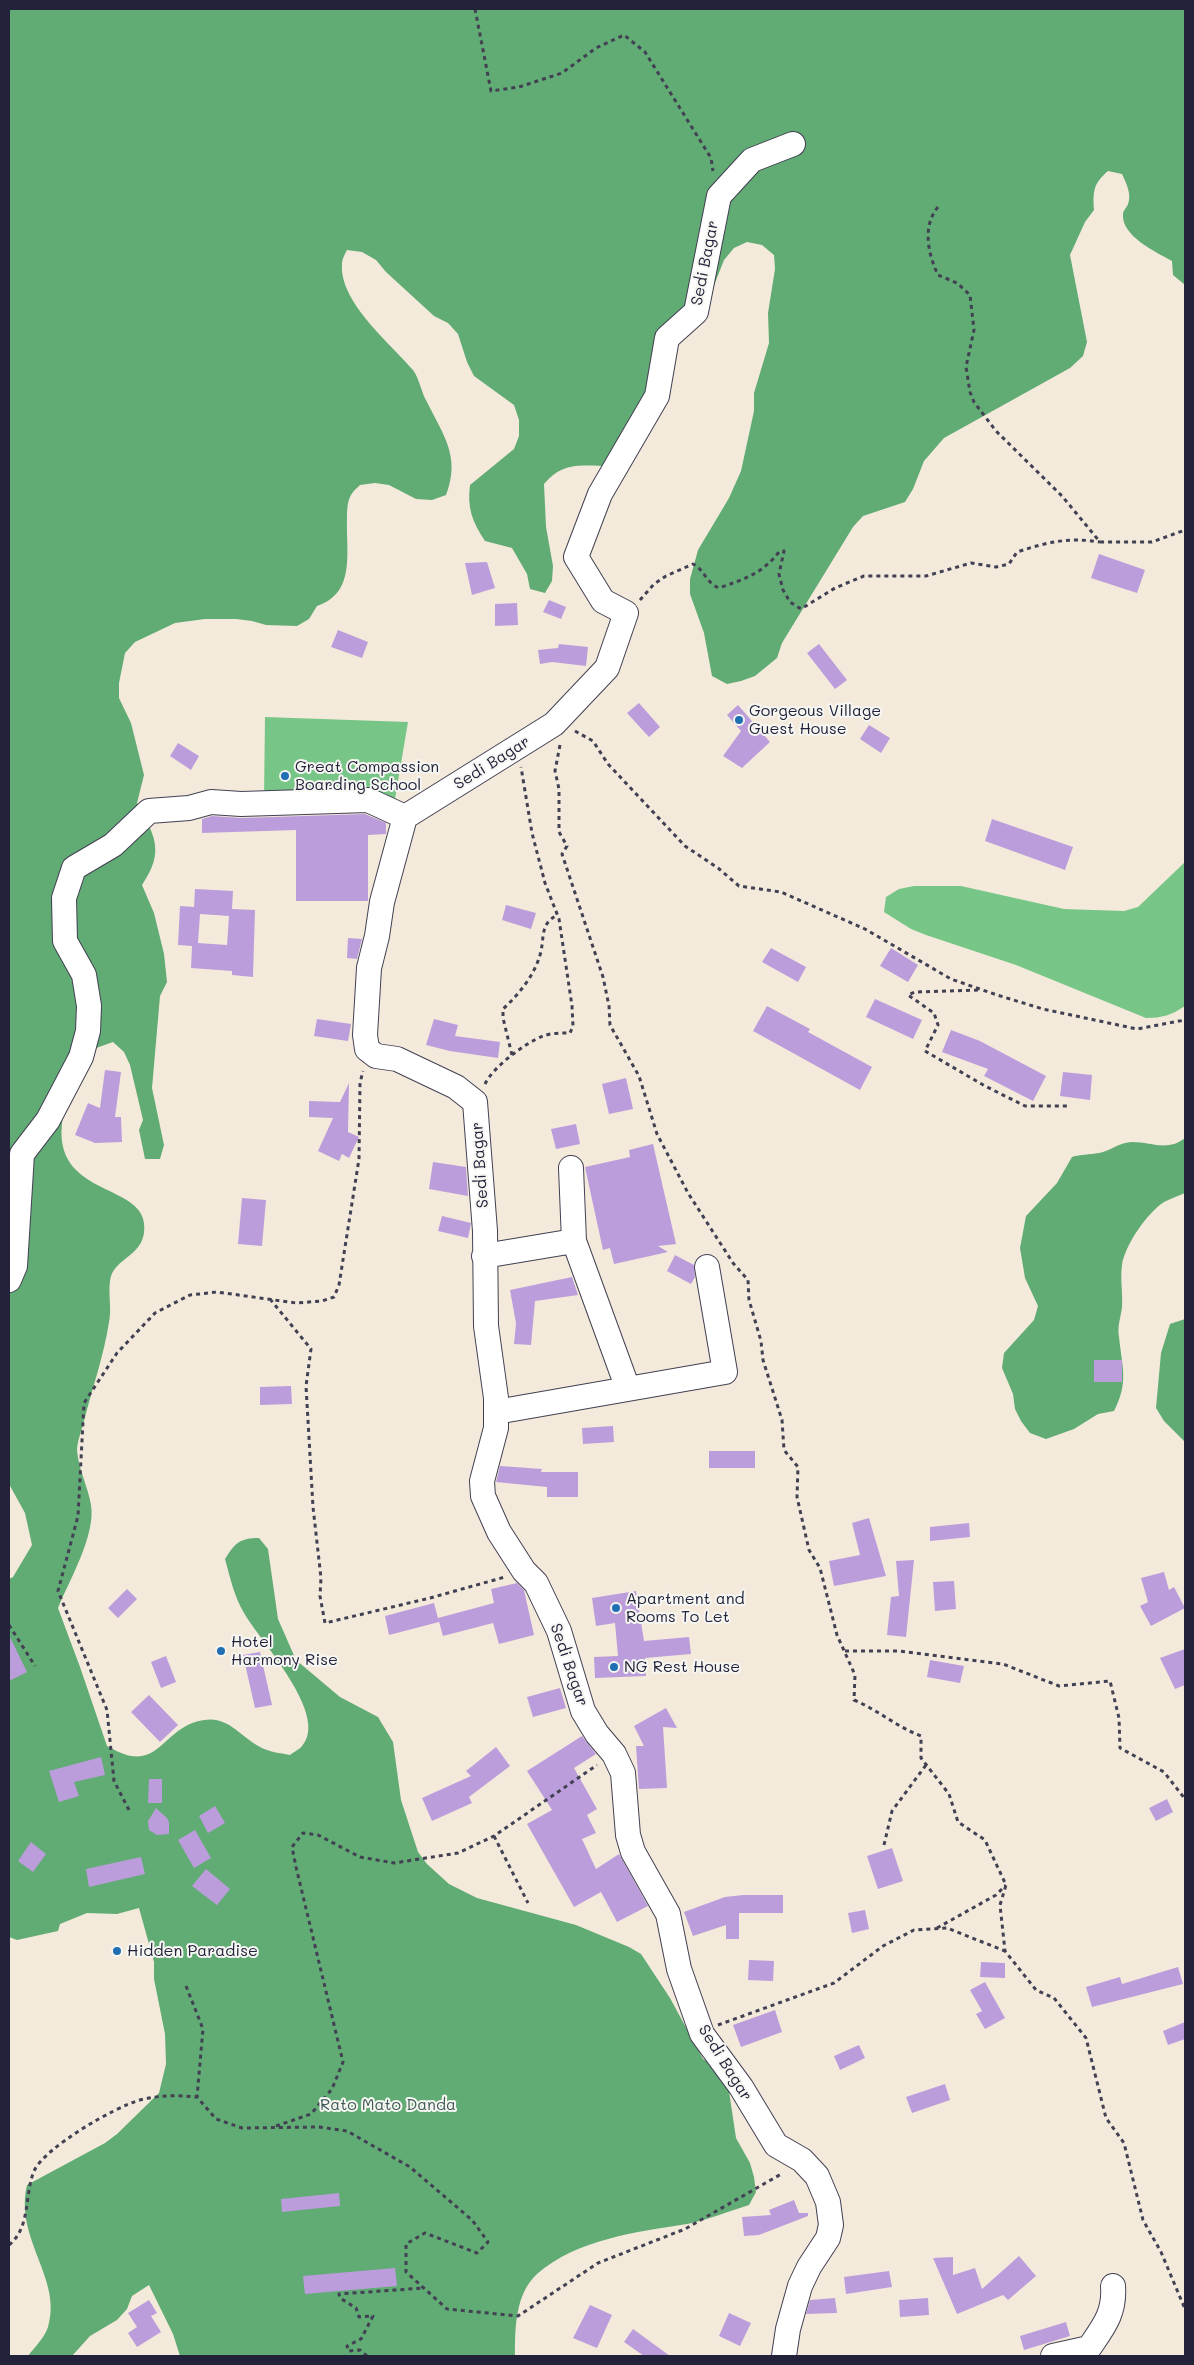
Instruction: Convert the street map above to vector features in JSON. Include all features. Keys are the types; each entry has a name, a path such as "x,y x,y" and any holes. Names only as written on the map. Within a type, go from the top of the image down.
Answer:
{"street":[{"path":"719,196 752,160 793,144"},
{"name":"Sedi Bagar","path":"405,817 554,724 569,722 607,668 626,614 604,601 576,556 600,494 656,396 667,338 696,312 719,196"},
{"path":"9,1280 15,1266 22,1154 48,1120 81,1057 88,1030 89,1006 84,975 65,941 64,898 74,868 113,845 149,811 189,808 211,802 241,804 368,800 405,817 382,902 377,936 369,968 365,1035 367,1049"},
{"name":"Sedi Bagar","path":"367,1049 376,1056 397,1059 456,1086 475,1102 485,1231 486,1326 496,1398 496,1428 482,1481 483,1496 499,1532 524,1571 536,1583 569,1657 583,1711 597,1734 614,1754 623,1773 628,1835 633,1852 668,1914 679,1969 702,2034 741,2088 776,2145 802,2160 818,2179 828,2202 831,2225 828,2238 809,2267 800,2286 788,2329 784,2356"},
{"path":"571,1168 574,1241 628,1389"},
{"path":"484,1256 574,1241"},
{"path":"496,1412 725,1372 707,1268"},
{"path":"1053,2356 1089,2348 1105,2326 1114,2303 1113,2286"}],"path":[{"path":"475,9 492,91 519,87 562,73 596,48 624,35 645,52 711,158 719,196"},
{"path":"938,207 931,216 929,227 930,257 938,275 957,283 970,295 974,330 966,367 970,392 974,402 996,431 1062,496 1100,542"},
{"path":"626,614 654,584 666,576 693,564 697,566 712,585 719,588 757,573 768,566 779,552 784,552 779,574 783,590 790,602 801,609 834,588 864,576 926,576 971,563 996,567 1009,564 1017,552 1070,539 1100,542 1152,542 1185,530"},
{"path":"567,738 569,722"},
{"path":"569,722 593,741 608,764 685,846 718,868 739,886 781,892 864,929 951,979 1043,1009 1137,1029 1185,1020"},
{"path":"560,744 555,771 559,789 559,832 567,846 562,854 603,977 609,1006 610,1025 639,1076 656,1134 667,1156 729,1256 748,1280 749,1300 782,1420 784,1450 798,1467 797,1497 809,1550 820,1568 835,1626 855,1675 854,1700 870,1707 902,1729 921,1736 921,1758 949,1794 958,1822 985,1840 1006,1885 1000,1905 1005,1951"},
{"path":"475,1102 488,1078 512,1055 542,1036 570,1033 573,1026 572,1006 558,915 545,882 532,833 518,746"},
{"path":"512,1055 503,1018 503,1009 522,992 540,954 543,930 551,918 558,915"},
{"path":"981,990 915,992 908,995 934,1013 938,1024 925,1052 1025,1106 1070,1106"},
{"path":"129,1810 114,1781 107,1710 58,1591 78,1516 84,1403 116,1353 155,1313 190,1295 217,1292 296,1303 322,1301 334,1296 339,1286 359,1159 360,1083 367,1049"},
{"path":"270,1298 310,1349 306,1386 313,1507 321,1578 320,1596 325,1623 430,1598 524,1571"},
{"path":"9,1625 35,1666"},
{"path":"845,1651 899,1651 1003,1664 1058,1686 1110,1681 1119,1718 1120,1748 1164,1772 1185,1799"},
{"path":"272,2128 311,2114 332,2089 343,2062 292,1847 303,1833 318,1835 360,1857 394,1863 458,1853 494,1836 614,1754"},
{"path":"884,1845 892,1811 926,1764"},
{"path":"494,1836 528,1903"},
{"path":"934,1929 996,1895 1006,1885"},
{"path":"702,2034 726,2021 789,2001 834,1983 883,1946 914,1930 947,1928 1005,1951 1036,1990 1054,1998 1086,2038 1106,2118 1124,2143 1143,2220 1161,2252 1185,2309"},
{"path":"186,1986 202,2029 197,2097 216,2119 242,2128 319,2127 347,2131 410,2167 472,2220 488,2242 477,2253 425,2233 406,2244 406,2272 447,2309 518,2316 598,2263 685,2229 802,2160"},
{"path":"9,2245 17,2238 26,2213 29,2190 35,2170 48,2153 91,2124 139,2100 169,2095 197,2097"},
{"path":"367,2356 360,2350 348,2351 347,2346 361,2339 373,2316 358,2317 356,2308 340,2298 339,2294 424,2288"}],"green space":[{"name":"Rato Mato Danda","path":"9,9 1185,9 1185,285 1173,275 1172,261 1149,248 1133,236 1128,229 1124,222 1123,214 1129,200 1128,189 1122,174 1108,171 1099,180 1095,188 1094,210 1085,222 1070,255 1087,342 1083,356 1070,368 944,438 924,461 913,489 905,502 863,516 853,527 782,643 777,658 755,676 727,684 712,676 704,633 690,594 690,579 698,550 729,498 741,471 754,411 754,393 769,343 768,313 775,269 774,255 762,245 747,242 734,248 724,260 713,288 682,325 655,389 603,466 570,467 557,472 544,484 546,527 553,566 552,581 545,593 530,589 527,574 512,548 485,541 474,521 470,507 470,485 514,449 519,436 519,420 514,405 474,376 467,362 458,334 448,323 434,316 386,272 376,260 362,252 347,250 342,264 343,278 349,293 368,322 413,370 444,436 451,457 452,469 446,495 432,500 416,499 389,485 375,483 360,485 349,499 347,558 343,582 338,592 329,600 317,606 309,619 297,626 266,625 236,619 205,619 175,623 135,642 125,653 119,683 119,698 131,723 144,775 137,803 153,834 155,844 153,862 142,885 154,913 164,954 167,982 160,996 152,1088 164,1145 160,1159 145,1159 139,1130 143,1120 130,1065 124,1052 113,1042 85,1052 63,1115 63,1147 71,1164 83,1176 128,1201 139,1210 144,1223 144,1234 136,1250 117,1266 112,1273 110,1281 110,1317 107,1334 77,1447 79,1464 91,1505 90,1530 86,1544 58,1608 107,1746 125,1754 139,1756 150,1754 189,1724 212,1720 227,1724 263,1749 290,1755 302,1746 308,1733 307,1716 290,1678 244,1613 225,1559 239,1542 259,1538 268,1549 278,1619 296,1660 340,1697 378,1717 393,1742 401,1800 418,1852 427,1864 449,1884 477,1898 576,1925 629,1947 641,1954 670,1998 703,2059 716,2067 727,2078 736,2138 750,2163 754,2177 756,2192 749,2205 695,2222 608,2239 589,2245 553,2262 537,2274 524,2291 516,2323 515,2356 180,2356 173,2334 149,2285 132,2296 127,2309 117,2320 90,2336 72,2356 28,2356 47,2331 51,2309 45,2275 27,2223 25,2205 27,2185 105,2143 117,2134 159,2093 166,2064 165,2034 154,1979 154,1962 139,1908 117,1914 87,1913 60,1924 58,1931 17,1940 9,1937 9,1579 13,1577 32,1545 25,1513 9,1484"},
{"path":"265,717 408,722 395,799 264,799"},
{"path":"1185,862 1185,1006 1176,1012 1162,1017 1146,1018 1016,965 926,935 911,929 884,912 886,897 899,889 914,886 961,886 1064,909 1124,911 1138,907"},
{"path":"1185,1138 1185,1193 1157,1207 1144,1221 1132,1239 1124,1257 1121,1270 1122,1307 1118,1329 1123,1366 1123,1383 1119,1401 1114,1411 1098,1414 1074,1429 1046,1439 1030,1433 1015,1409 1013,1394 1002,1368 1004,1353 1034,1320 1038,1306 1025,1278 1020,1248 1026,1216 1057,1183 1072,1157 1103,1152 1128,1142 1172,1145"},
{"path":"1185,1319 1185,1442 1164,1421 1156,1408 1161,1353 1170,1324"}],"building":[{"path":"1099,554 1145,570 1137,593 1091,578"},
{"path":"487,562 495,588 472,595 465,563"},
{"path":"549,600 566,607 561,619 543,612"},
{"path":"517,603 518,625 495,626 495,604"},
{"path":"338,630 368,642 362,658 331,647"},
{"path":"559,644 588,647 586,666 552,662 540,664 538,650 558,648"},
{"path":"819,644 847,680 835,689 807,653"},
{"path":"639,703 660,727 649,737 627,713"},
{"path":"738,705 770,742 742,768 723,756 741,731 727,715"},
{"path":"869,725 890,738 881,753 860,739"},
{"path":"178,743 199,756 191,770 170,756"},
{"path":"365,814 386,823 386,834 368,835 368,901 296,901 296,830 202,833 202,819 212,816 241,818"},
{"path":"992,819 1073,847 1065,870 985,841"},
{"path":"195,889 233,891 232,909 255,910 253,977 232,975 232,971 191,968 192,946 178,945 180,906 194,907","holes":["200,914 229,916 227,945 198,943"]},
{"path":"506,905 536,913 531,929 502,920"},
{"path":"348,938 362,939 357,959 347,958"},
{"path":"771,948 806,967 798,982 762,962"},
{"path":"891,948 918,965 908,982 880,966"},
{"path":"875,999 922,1020 913,1039 866,1017"},
{"path":"767,1006 810,1029 808,1032 872,1067 860,1090 753,1031"},
{"path":"317,1019 351,1024 348,1041 314,1036"},
{"path":"434,1019 458,1025 455,1036 500,1042 498,1058 450,1051 426,1045"},
{"path":"951,1030 980,1041 1046,1076 1033,1101 984,1076 988,1069 942,1052"},
{"path":"105,1070 121,1072 115,1117 121,1117 122,1142 95,1143 75,1135 88,1103 100,1108"},
{"path":"1063,1072 1092,1075 1090,1100 1060,1096"},
{"path":"626,1078 633,1109 609,1114 602,1084"},
{"path":"349,1083 348,1132 359,1137 349,1158 342,1154 339,1161 318,1151 333,1118 309,1117 309,1101 340,1102"},
{"path":"576,1124 580,1144 556,1149 551,1129"},
{"path":"653,1144 676,1244 658,1246 668,1252 614,1264 610,1248 603,1250 585,1167 630,1157 629,1150"},
{"path":"433,1162 466,1167 468,1196 429,1189"},
{"path":"242,1198 266,1200 262,1246 238,1244"},
{"path":"442,1216 471,1223 468,1238 438,1231"},
{"path":"675,1255 694,1265 695,1277 691,1284 667,1271"},
{"path":"572,1277 578,1295 535,1301 531,1345 514,1344 516,1323 510,1290"},
{"path":"1094,1360 1122,1360 1122,1382 1094,1382"},
{"path":"291,1386 292,1404 260,1405 260,1387"},
{"path":"613,1426 614,1442 583,1444 582,1428"},
{"path":"709,1451 755,1451 755,1468 709,1468"},
{"path":"500,1466 542,1469 541,1472 578,1472 578,1497 547,1497 547,1487 496,1482"},
{"path":"869,1518 886,1576 834,1586 829,1561 860,1555 852,1523"},
{"path":"969,1523 970,1537 930,1541 930,1527"},
{"path":"914,1560 906,1637 887,1635 891,1597 899,1596 896,1561"},
{"path":"1164,1572 1169,1590 1174,1587 1185,1608 1151,1626 1140,1606 1148,1602 1141,1578"},
{"path":"954,1581 956,1609 935,1611 933,1582"},
{"path":"517,1583 524,1590 534,1635 499,1644 493,1623 443,1636 438,1618 494,1603 491,1589"},
{"path":"127,1589 137,1599 118,1618 108,1608"},
{"path":"636,1591 644,1641 689,1637 691,1654 645,1658 646,1676 595,1678 594,1657 618,1656 615,1623 596,1626 592,1598"},
{"path":"434,1603 439,1622 389,1635 385,1616"},
{"path":"9,1635 27,1672 9,1681"},
{"path":"1185,1649 1185,1685 1175,1689 1160,1658"},
{"path":"260,1652 272,1705 255,1708 243,1655"},
{"path":"166,1656 176,1682 161,1688 151,1662"},
{"path":"930,1660 964,1666 960,1683 927,1677"},
{"path":"560,1688 566,1708 533,1717 527,1697"},
{"path":"149,1695 178,1725 160,1742 131,1712"},
{"path":"666,1708 677,1728 663,1727 667,1788 639,1789 636,1746 644,1746 634,1726"},
{"path":"582,1736 596,1754 574,1768 597,1809 587,1815 596,1833 582,1839 596,1869 619,1854 648,1906 617,1922 601,1892 574,1907 527,1824 552,1810 527,1771"},
{"path":"496,1747 510,1766 469,1797 472,1803 432,1821 422,1798 471,1776 466,1771"},
{"path":"101,1757 105,1775 74,1782 79,1796 59,1802 49,1771"},
{"path":"149,1779 162,1779 162,1803 148,1803"},
{"path":"1167,1799 1173,1812 1156,1821 1149,1808"},
{"path":"215,1806 225,1823 208,1833 199,1816"},
{"path":"156,1808 169,1822 169,1834 157,1835 149,1830 148,1821"},
{"path":"195,1830 211,1858 194,1868 178,1840"},
{"path":"31,1842 46,1854 33,1872 18,1861"},
{"path":"892,1848 903,1881 878,1889 867,1856"},
{"path":"141,1857 145,1874 89,1887 86,1869"},
{"path":"206,1869 230,1889 217,1905 192,1886"},
{"path":"783,1895 783,1913 739,1913 739,1939 726,1939 726,1925 693,1936 684,1912 725,1897"},
{"path":"865,1910 869,1929 852,1933 848,1913"},
{"path":"749,1960 774,1961 773,1981 748,1980"},
{"path":"981,1962 1005,1963 1005,1978 980,1977"},
{"path":"1178,1967 1183,1984 1092,2007 1086,1987 1120,1977 1122,1984"},
{"path":"985,1982 1005,2018 985,2029 976,2014 982,2011 970,1990"},
{"path":"775,2010 782,2032 741,2047 733,2025"},
{"path":"1185,2022 1185,2039 1168,2045 1163,2031"},
{"path":"859,2045 865,2058 840,2070 834,2056"},
{"path":"945,2084 950,2100 912,2113 906,2097"},
{"path":"339,2193 340,2206 282,2212 281,2199"},
{"path":"794,2200 799,2213 808,2213 808,2216 759,2235 744,2236 742,2217 771,2215 769,2210"},
{"path":"1019,2256 1036,2276 1008,2300 1003,2295 957,2314 933,2258 953,2257 953,2275 975,2268 982,2289"},
{"path":"395,2268 397,2286 305,2294 303,2276"},
{"path":"889,2271 892,2287 846,2294 844,2277"},
{"path":"835,2298 837,2313 806,2314 810,2300"},
{"path":"928,2298 929,2315 900,2317 899,2300"},
{"path":"149,2300 157,2313 151,2316 161,2332 137,2347 128,2333 137,2327 128,2313"},
{"path":"590,2305 612,2315 597,2348 573,2338"},
{"path":"729,2313 751,2323 740,2346 719,2336"},
{"path":"1066,2322 1070,2336 1024,2350 1020,2336"},
{"path":"633,2329 670,2356 644,2356 624,2342"}],"place":[{"name":"Gorgeous Village Guest House","path":"739,720"},
{"name":"Great Compassion Boarding School","path":"285,776"},
{"name":"Apartment and Rooms To Let","path":"616,1608"},
{"name":"Hotel Harmony Rise","path":"221,1651"},
{"name":"NG Rest House","path":"614,1667"},
{"name":"Hidden Paradise","path":"117,1951"}]}
